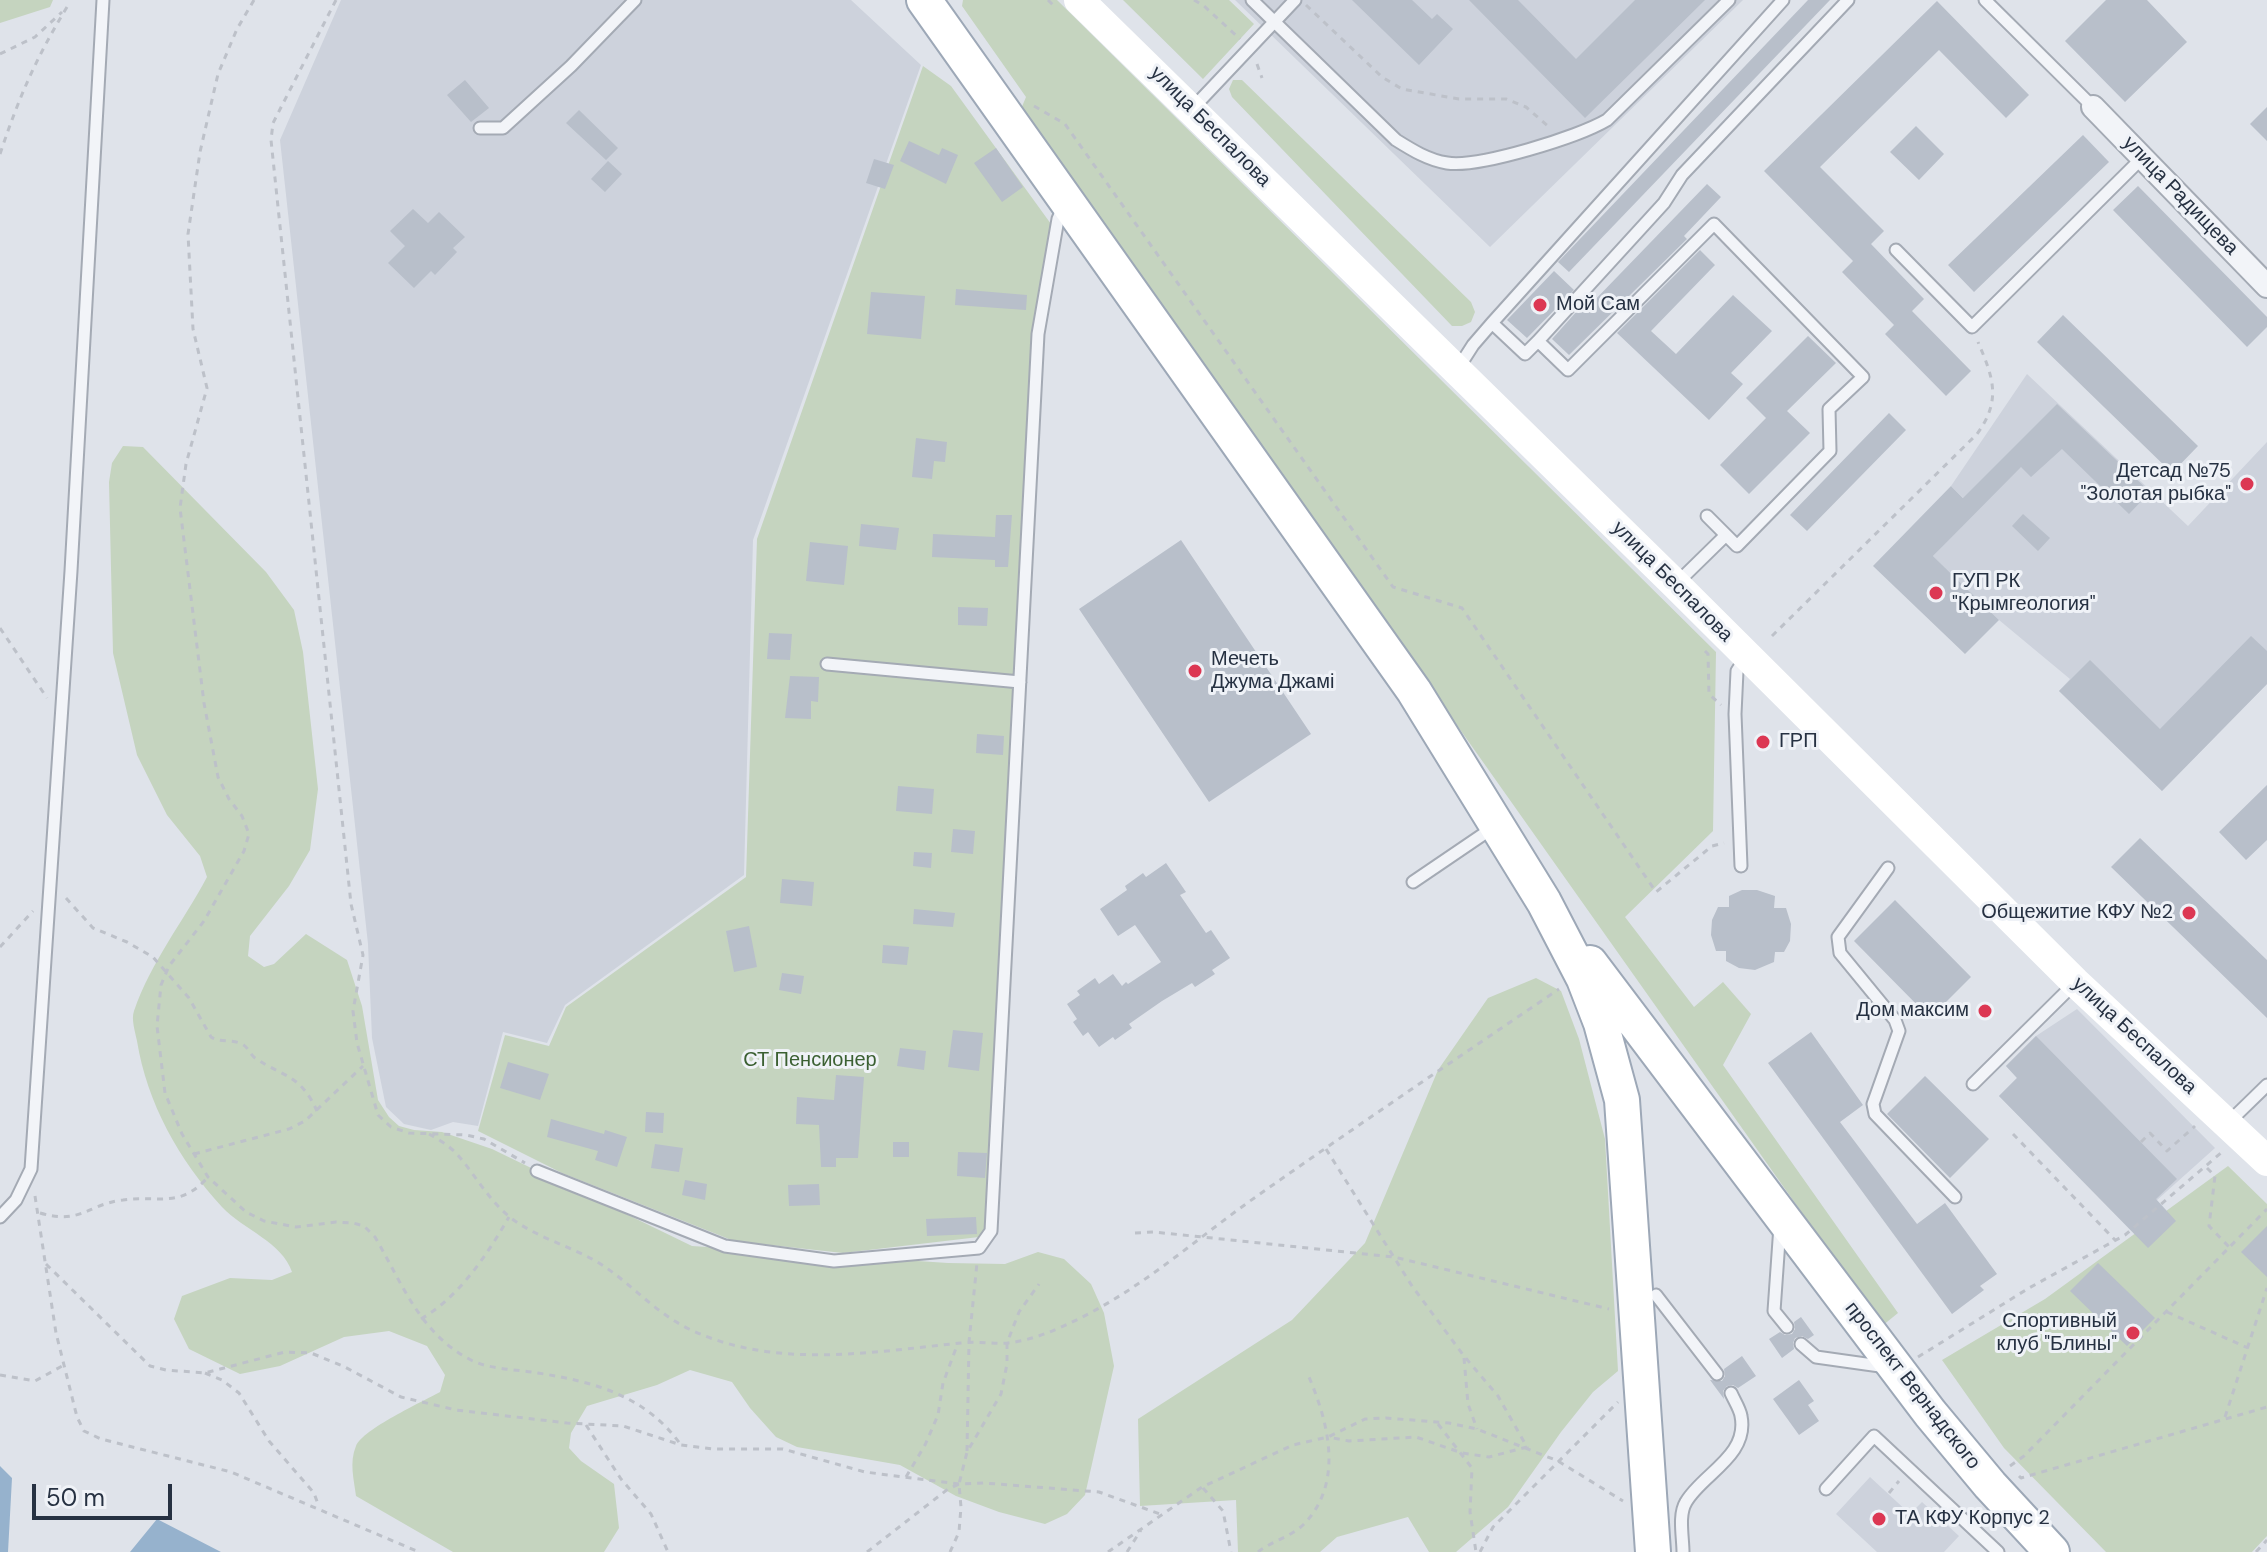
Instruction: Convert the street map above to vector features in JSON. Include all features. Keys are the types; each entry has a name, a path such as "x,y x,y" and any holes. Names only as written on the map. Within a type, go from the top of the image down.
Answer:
{"main road":[{"path":"924,0 1414,691 1544,902 1578,966 1601,1023 1622,1100 1653,1552"},
{"name":"улица Беспалова","path":"1079,0 1675,584 2075,982 2217,1132 2267,1161"},
{"name":"проспект Вернадского","path":"1461,764 1623,981 1780,1214"},
{"name":"проспект Вернадского","path":"1544,902 1780,1214 1907,1363 1980,1473 2052,1552"},
{"path":"1623,981 1640,1086 1671,1552"}],"street":[{"name":"улица Радищева","path":"2093,107 2267,286"}],"lane":[{"path":"0,1217 16,1200 31,1169 103,0"},
{"path":"480,128 503,128 571,66 635,0"},
{"path":"1252,0 1396,140 1416,153 1447,163 1476,162 1589,131 1607,120 1729,0"},
{"path":"1192,109 1298,0"},
{"path":"1457,370 1492,323 1783,0"},
{"path":"1492,323 1525,354 1664,203 1682,175 1848,0"},
{"path":"1985,0 2093,107"},
{"path":"1896,250 1972,327 2142,158"},
{"path":"537,1171 725,1246 834,1261 979,1248 991,1231 1038,334 1058,219 1066,201"},
{"path":"1538,341 1568,370 1714,224 1863,377 1829,409 1830,451 1737,546 1707,516"},
{"path":"1675,584 1726,535"},
{"path":"1741,866 1735,714 1737,671 1746,656"},
{"path":"827,664 1020,682"},
{"path":"1413,882 1498,825"},
{"path":"1888,868 1838,937 1837,946 1895,1020 1899,1031 1873,1104 1875,1114 1955,1197"},
{"path":"1973,1084 2075,982"},
{"path":"2217,1132 2267,1085"},
{"path":"1780,1214 1774,1311 1787,1327"},
{"path":"1656,1295 1717,1374"},
{"path":"1801,1344 1816,1357 1907,1363"},
{"path":"1683,1552 1682,1516 1685,1503 1729,1457 1740,1438 1741,1417 1731,1393"},
{"path":"1826,1489 1874,1436 1998,1552"}],"path":[{"path":"0,154 18,100 38,55 72,0"},
{"path":"254,0 237,29 218,74 200,152 188,234 193,329 207,388 186,464 180,508 204,703 218,777 242,816 249,834 244,851 204,921 167,971 161,985 157,1026 165,1093 182,1134 208,1177 246,1212 272,1223 296,1227 336,1222 364,1226 375,1237 421,1319 448,1345 473,1361 596,1386 644,1406 671,1430 681,1445"},
{"path":"336,0 273,123 271,140 351,904 363,955 353,1011 373,1105 383,1121 409,1133 466,1135 484,1139 537,1171"},
{"path":"1194,0 1250,48"},
{"path":"1298,0 1382,77 1402,89 1459,99 1506,99 1526,107 1564,140"},
{"path":"0,54 35,37 67,7"},
{"path":"1033,106 1065,124 1393,587 1462,608 1656,892 1712,846 1739,839"},
{"path":"1772,636 1977,434 1989,418 1993,396 1992,375 1972,327"},
{"path":"0,628 61,720"},
{"path":"50,878 93,928 146,952 167,971 199,1014 211,1037 216,1041 241,1044 254,1057 303,1086 317,1111"},
{"path":"0,947 49,893"},
{"path":"429,1134 456,1153 509,1217 529,1230 581,1252 661,1313 689,1329 725,1343 757,1350 827,1355 854,1355 969,1342 1007,1343 1038,1336 1068,1324 1124,1295 1325,1148 1558,989"},
{"path":"194,1154 289,1129 317,1111 363,1066"},
{"path":"1907,1363 2029,1288 2116,1241 2225,1149 2217,1132 2197,1123 2167,1151 2150,1133 2141,1142"},
{"path":"2013,1134 2116,1241"},
{"path":"1325,1148 1412,1286 1498,1396 1527,1447"},
{"path":"2206,1167 2215,1176 2209,1226 2230,1248"},
{"path":"31,1169 56,1333 77,1417 84,1431 101,1439 231,1472 419,1552"},
{"path":"38,1212 71,1217 123,1200 166,1201 198,1188 208,1177"},
{"path":"2267,1209 2024,1456 2010,1466 2021,1478 2267,1407"},
{"path":"421,1319 434,1311 478,1265 509,1217"},
{"path":"1135,1233 1154,1232 1394,1257 1613,1310"},
{"path":"950,1552 959,1532 959,1484 967,1452 969,1342 979,1248"},
{"path":"46,1264 150,1366 205,1373 222,1380 239,1393 269,1441 314,1493 319,1509"},
{"path":"967,1452 1001,1394 1007,1364 1007,1343 1019,1312 1039,1284"},
{"path":"2225,1420 2267,1288"},
{"path":"2167,1312 2248,1348"},
{"path":"906,1477 938,1415 943,1383 958,1343"},
{"path":"205,1373 285,1352 311,1353 401,1397 456,1410 623,1426 681,1445 735,1451 783,1449 865,1472 959,1484 984,1483 1099,1492 1160,1514"},
{"path":"1464,1356 1468,1404 1477,1429"},
{"path":"0,1375 35,1381 64,1365"},
{"path":"1258,1552 1304,1524 1315,1510 1326,1486 1328,1437 1323,1409 1309,1377"},
{"path":"1478,1552 1493,1527 1558,1461 1630,1391 1641,1388"},
{"path":"1108,1552 1202,1487 1293,1445 1328,1437 1365,1419 1437,1422 1477,1429 1558,1461 1625,1502"},
{"path":"1437,1422 1472,1468 1470,1512 1478,1552"},
{"path":"584,1423 621,1479 651,1514 668,1552"},
{"path":"1328,1437 1349,1441 1416,1437 1462,1453 1489,1457 1527,1447"},
{"path":"867,1552 948,1489 959,1484"},
{"path":"1889,1493 1895,1486"},
{"path":"1202,1487 1223,1511 1231,1552"},
{"path":"1127,1552 1143,1526"},
{"path":"2256,1552 2267,1540"}],"shaded area":[{"path":"341,0 851,0 921,65 753,540 744,875 565,1005 547,1043 503,1032 478,1126 453,1122 431,1130 404,1124 386,1107 372,1038 368,944 280,140"},
{"path":"1235,0 1743,0 1490,247"},
{"path":"2027,374 2188,526 2267,442 2267,684 2162,791 2059,691 2070,679 1999,620 1933,556 1976,510 1951,486"},
{"path":"2077,1009 2215,1148 2128,1226 1999,1096 2017,1078 2006,1066 2036,1036"},
{"name":"ТА КФУ Корпус 2","path":"1870,1477 1910,1514 1922,1502 1959,1536 1944,1552 1877,1552 1836,1514"}],"green space":[{"path":"0,0 53,0 50,7 0,23"},
{"path":"963,0 1057,0 1716,652 1713,831 1625,917 1694,1007 1723,982 1751,1014 1723,1065 1898,1313 1882,1326 1021,109 1026,97 962,6"},
{"path":"1123,0 1229,0 1254,24 1203,79"},
{"name":"СТ Пенсионер","path":"923,66 951,86 1051,224 1036,332 988,1225 979,1237 843,1253 734,1241 562,1173 478,1131 505,1035 549,1046 566,1007 746,877 757,539"},
{"path":"1233,80 1242,80 1471,302 1475,312 1471,322 1452,326 1232,97 1229,89"},
{"path":"123,446 143,447 266,572 294,610 303,652 318,789 310,850 289,886 250,936 248,956 264,967 274,964 306,934 347,960 362,1006 378,1100 389,1117 399,1126 442,1132 492,1149 692,1246 948,1263 1005,1264 1038,1252 1064,1259 1091,1284 1104,1313 1114,1366 1085,1495 1067,1514 1045,1524 956,1496 900,1465 797,1447 776,1437 732,1382 690,1370 657,1385 587,1406 571,1433 569,1448 581,1461 614,1484 619,1528 604,1552 453,1552 356,1496 353,1477 354,1452 361,1439 381,1424 440,1392 445,1375 427,1346 389,1331 344,1337 280,1366 240,1374 189,1349 174,1319 182,1296 230,1278 272,1280 292,1272 280,1252 222,1207 192,1170 157,1108 148,1086 134,1029 134,1011 149,976 207,877 200,856 167,815 137,755 113,653 109,482 112,463"},
{"path":"1536,978 1561,991 1579,1039 1605,1139 1618,1371 1593,1392 1508,1507 1456,1552 1429,1552 1408,1517 1337,1537 1320,1552 1238,1552 1236,1500 1140,1506 1138,1419 1292,1320 1365,1243 1438,1070 1488,998"},
{"path":"2228,1166 2267,1204 2267,1536 2252,1552 2106,1552 2004,1448 1942,1360 2045,1299"}],"water":[{"path":"0,1466 12,1478 8,1552 0,1552"},
{"path":"157,1519 221,1552 130,1552"}],"building":[{"path":"1352,0 1412,0 1432,19 1437,14 1453,29 1419,65"},
{"path":"1469,0 1518,0 1576,59 1635,0 1705,0 1585,118"},
{"path":"1808,0 1830,0 1569,272 1558,262"},
{"path":"2106,0 2147,0 2187,42 2125,102 2065,41"},
{"path":"1937,1 2029,95 2006,118 1939,50 1820,167 1884,231 1871,244 1924,299 1912,311 1971,371 1946,396 1885,334 1894,325 1842,272 1853,261 1764,171"},
{"path":"465,80 489,108 471,122 447,95"},
{"path":"2267,107 2267,141 2250,124"},
{"path":"579,110 618,148 606,160 566,123"},
{"path":"1916,126 1944,154 1919,180 1890,152"},
{"path":"2083,135 2109,162 1974,292 1948,265"},
{"path":"909,141 939,155 942,148 958,155 946,184 900,161"},
{"path":"996,148 1023,187 1002,202 974,163"},
{"path":"874,159 894,165 885,189 866,183"},
{"path":"608,161 622,174 605,192 591,179"},
{"path":"1707,184 1721,197 1684,236 1687,239 1569,355 1552,339 1586,301 1590,305"},
{"path":"2138,186 2267,317 2267,327 2247,347 2113,210"},
{"path":"413,209 428,223 439,212 465,237 453,248 457,252 435,275 431,271 414,288 388,263 405,246 390,231"},
{"path":"1700,250 1715,265 1651,331 1676,354 1733,295 1772,331 1731,373 1743,384 1709,420 1617,333"},
{"name":"Мой Сам","path":"1554,271 1574,290 1527,338 1507,320"},
{"path":"956,289 1027,295 1026,310 955,305"},
{"path":"871,292 925,296 921,339 867,334"},
{"path":"2063,315 2198,446 2172,473 2037,342"},
{"path":"1808,336 1836,363 1787,411 1810,433 1749,494 1720,465 1766,418 1746,398"},
{"path":"2057,404 2150,492 2129,514 2062,449 2031,477 2021,467 1933,556 1999,620 1965,654 1873,566 1951,486 1963,498"},
{"path":"1889,413 1906,430 1807,531 1790,515"},
{"path":"916,438 947,442 945,462 934,461 932,479 912,477"},
{"path":"2023,514 2050,538 2038,551 2012,526"},
{"path":"996,515 1012,515 1008,567 995,567 995,560 932,557 933,534 995,537"},
{"path":"861,524 899,528 896,550 859,546"},
{"name":"Мечеть Джума Джамі","path":"1181,540 1311,734 1209,802 1079,609"},
{"path":"810,542 848,546 844,585 806,581"},
{"path":"958,607 988,608 987,626 958,625"},
{"path":"769,633 792,634 790,660 767,659"},
{"path":"2251,636 2267,651 2267,684 2162,791 2059,691 2090,660 2160,729"},
{"path":"790,676 819,677 818,702 811,701 811,719 785,718"},
{"path":"977,734 1004,736 1003,755 976,753"},
{"path":"2267,785 2267,840 2246,860 2219,832"},
{"path":"898,786 934,789 932,814 896,811"},
{"path":"953,829 975,831 973,854 951,852"},
{"name":"Общежитие КФУ №2","path":"2140,838 2267,960 2267,1018 2111,867"},
{"path":"914,852 932,853 931,868 913,866"},
{"path":"1166,863 1186,892 1180,895 1206,933 1211,930 1230,958 1212,970 1215,974 1195,987 1192,983 1162,1001 1129,1024 1132,1028 1099,1047 1088,1032 1083,1036 1073,1022 1077,1019 1067,1004 1080,995 1077,991 1095,978 1099,984 1113,974 1122,986 1161,962 1135,925 1118,936 1100,909 1127,890 1125,886 1143,873 1146,877"},
{"path":"782,879 814,882 812,906 780,903"},
{"path":"1742,890 1757,890 1775,896 1774,908 1786,908 1791,924 1790,941 1784,952 1775,952 1774,962 1755,970 1739,968 1726,961 1726,951 1716,951 1711,935 1712,920 1718,907 1729,907 1729,896"},
{"path":"1895,900 1971,977 1940,1008 1935,1003 1925,1013 1854,941"},
{"path":"914,909 955,913 953,927 913,924"},
{"path":"749,926 757,967 734,972 726,931"},
{"path":"883,945 909,947 907,965 882,963"},
{"path":"782,973 804,976 801,994 779,990"},
{"path":"953,1030 983,1033 979,1071 948,1067"},
{"path":"1811,1032 1863,1105 1840,1122 1917,1224 1945,1203 1997,1274 1980,1286 1984,1290 1952,1314 1768,1063"},
{"path":"2036,1036 2177,1179 2156,1199 2176,1221 2148,1248 1999,1096 2017,1078 2006,1066"},
{"path":"900,1048 926,1051 924,1070 897,1066"},
{"path":"508,1062 549,1074 540,1100 500,1088"},
{"path":"836,1075 864,1077 858,1158 836,1158 836,1167 821,1167 819,1125 796,1124 797,1097 834,1100"},
{"path":"1925,1076 1989,1139 1950,1178 1887,1114"},
{"path":"646,1112 664,1113 663,1133 645,1132"},
{"path":"551,1119 627,1137 617,1167 595,1160 598,1151 547,1137"},
{"path":"893,1142 909,1142 909,1157 893,1157"},
{"path":"655,1144 683,1148 679,1172 651,1168"},
{"path":"958,1152 987,1153 985,1178 957,1176"},
{"path":"685,1180 707,1184 705,1200 682,1195"},
{"path":"819,1184 820,1205 789,1206 788,1185"},
{"path":"976,1217 977,1234 927,1236 926,1219"},
{"path":"2267,1226 2267,1277 2241,1252"},
{"path":"2098,1263 2155,1318 2127,1346 2070,1291"},
{"path":"1801,1317 1814,1335 1808,1339 1802,1336 1795,1338 1794,1349 1782,1358 1769,1339 1780,1332 1792,1334 1794,1322"},
{"path":"1742,1356 1756,1376 1738,1388 1727,1386 1723,1391 1724,1399 1710,1380 1722,1381 1724,1369"},
{"path":"1799,1380 1814,1401 1808,1405 1819,1421 1799,1435 1773,1399"}],"place":[{"name":"Мой Сам","path":"1540,305"},
{"name":"Детсад №75 \"Золотая рыбка\"","path":"2247,484"},
{"name":"ГУП РК \"Крымгеология\"","path":"1936,593"},
{"name":"Мечеть Джума Джамі","path":"1195,671"},
{"name":"ГРП","path":"1763,742"},
{"name":"Общежитие КФУ №2","path":"2189,913"},
{"name":"Дом максим","path":"1985,1011"},
{"name":"Спортивный клуб \"Блины\"","path":"2133,1333"},
{"name":"ТА КФУ Корпус 2","path":"1879,1519"}]}
